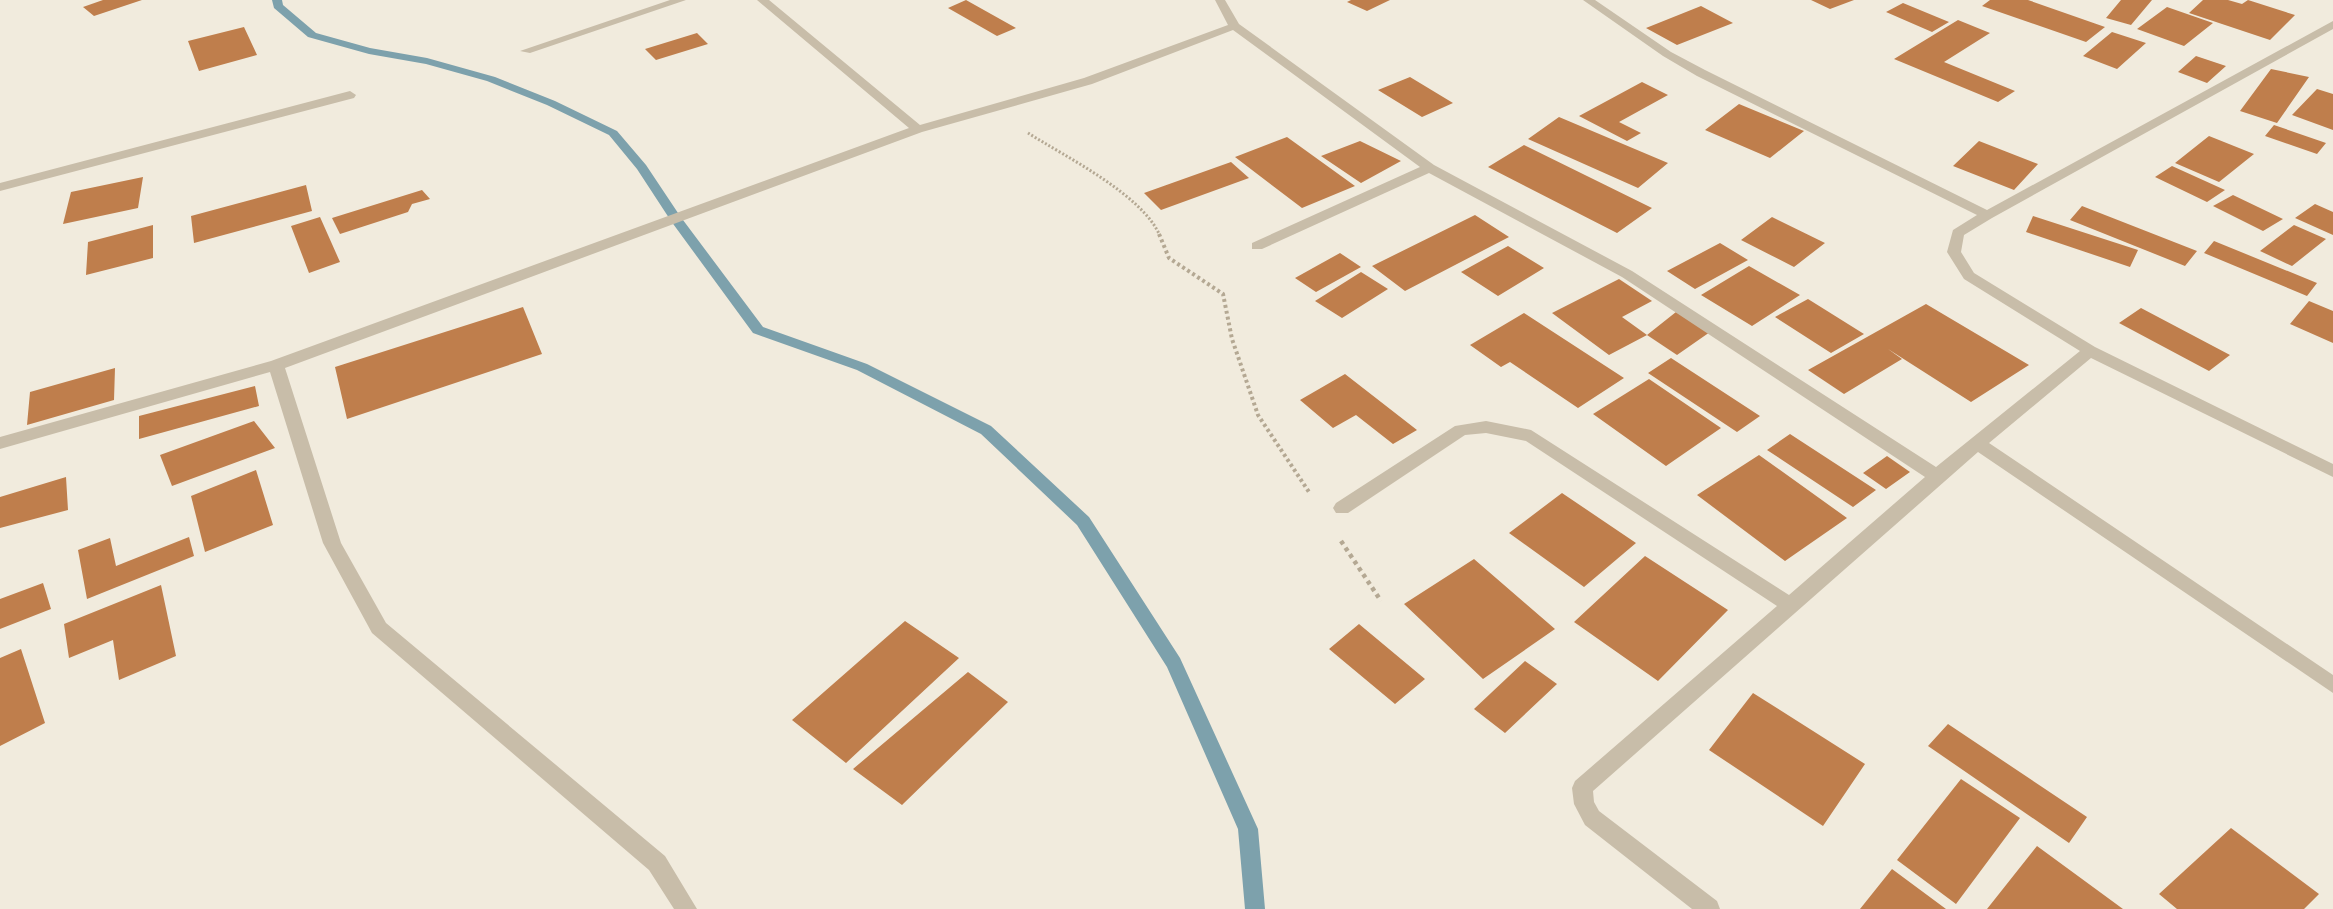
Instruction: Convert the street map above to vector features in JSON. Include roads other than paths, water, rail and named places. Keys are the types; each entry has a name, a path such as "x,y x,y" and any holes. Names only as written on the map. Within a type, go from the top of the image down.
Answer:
{"street":[{"path":"526,51 681,0"},
{"path":"762,0 918,129"},
{"path":"1220,0 1234,26 1429,168 1627,274 1937,476"},
{"path":"1588,0 1667,54 1693,68 1987,214"},
{"path":"2333,24 1987,214 1958,233 1954,252 1969,276 2090,351 2333,471"},
{"path":"0,443 276,365 918,129 992,110 1088,81 1234,26"},
{"path":"0,187 350,96"},
{"path":"1257,246 1429,168"},
{"path":"1709,909 1592,818 1584,804 1582,788 1937,476 2090,351"},
{"path":"276,365 332,543 379,628 657,863 686,909"},
{"path":"1342,508 1461,430 1486,427 1531,436 1791,605"},
{"path":"1977,443 2333,685"}],"waterway":[{"path":"277,0 278,6 312,35 369,51 427,61 491,79 551,103 613,133 642,167 675,218 758,330 862,367 986,430 1083,521 1174,663 1248,829 1255,909"}]}
